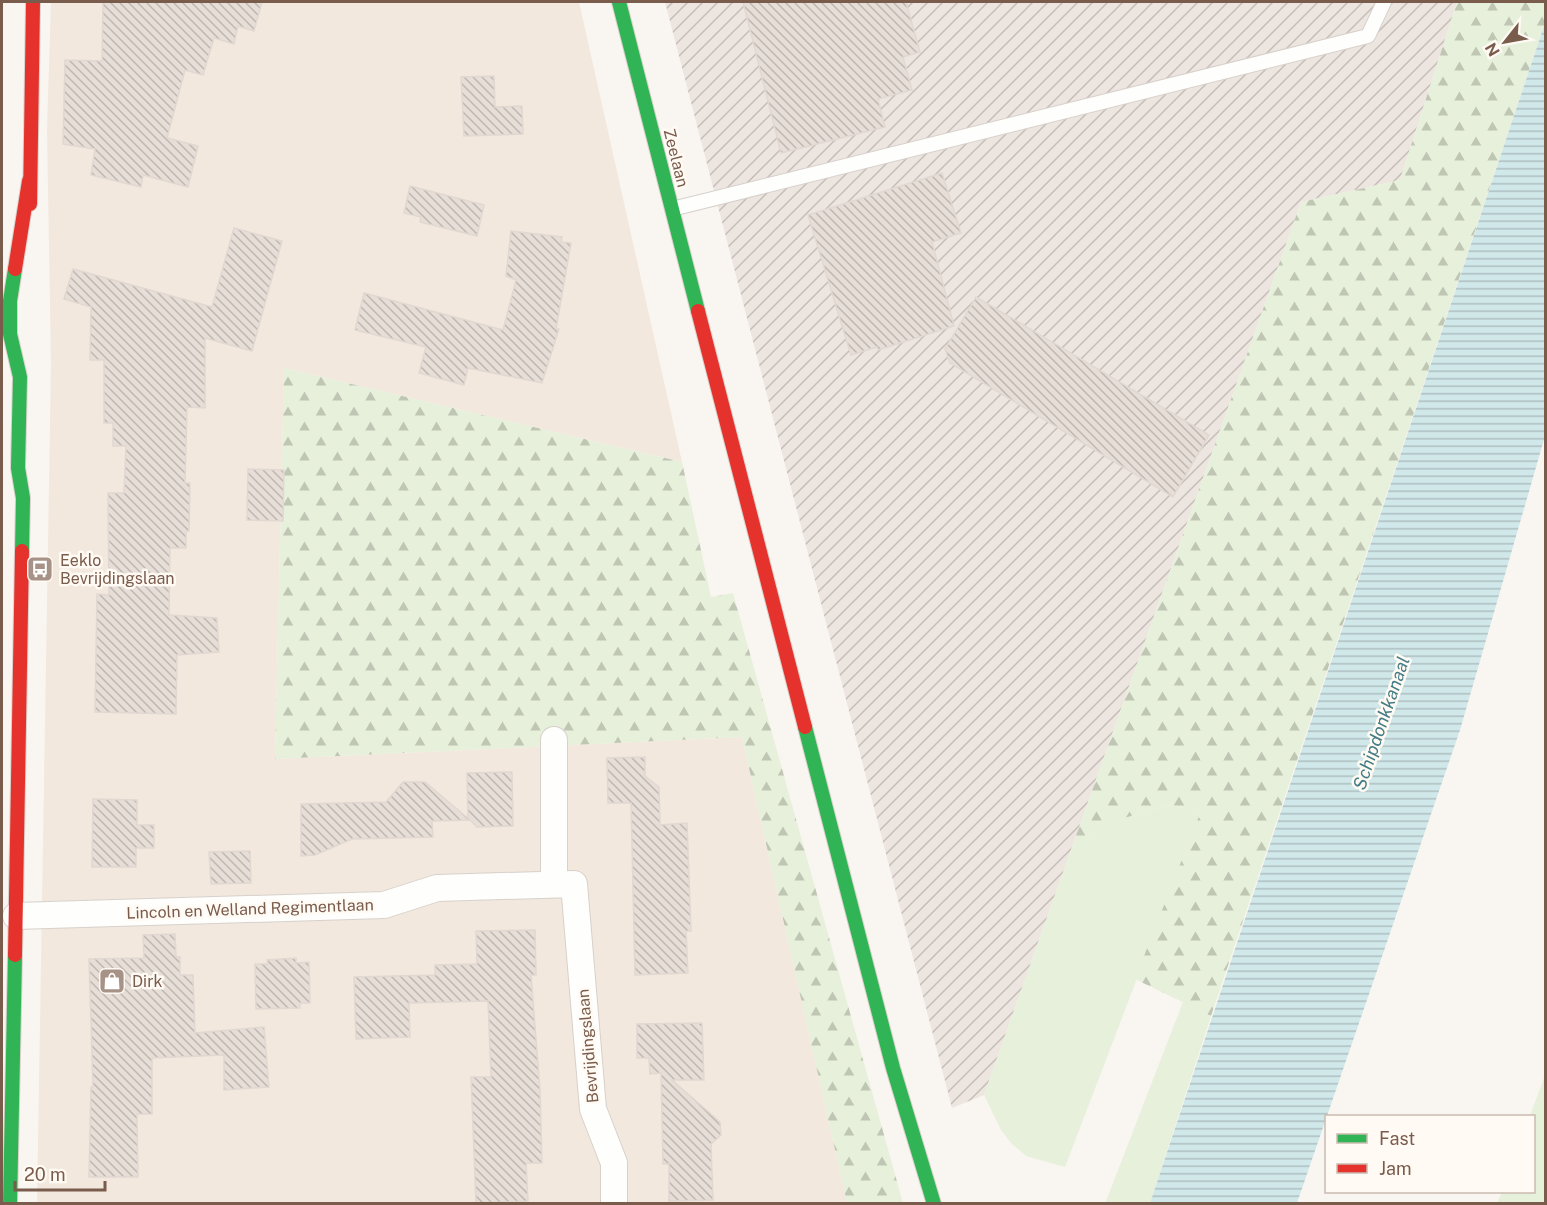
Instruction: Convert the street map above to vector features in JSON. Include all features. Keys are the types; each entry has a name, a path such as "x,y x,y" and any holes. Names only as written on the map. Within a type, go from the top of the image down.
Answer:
{"main road":[{"path":"31,258 29,181 33,2"},
{"name":"Zeelaan","path":"619,2 893,1068 934,1203"},
{"path":"10,1203 22,498 18,468 20,377 10,334 10,301 29,181"},
{"path":"22,498 33,472"}],"street":[{"path":"554,740 564,884"},
{"name":"Lincoln en Welland Regimentlaan","path":"16,916 384,905 437,888 564,884"},
{"name":"Bevrijdingslaan","path":"564,884 593,1109 614,1163 614,1203"}],"lane":[{"path":"672,209 1368,36 1384,2"},
{"path":"2,892 16,890"}],"shaded area":[{"path":"51,2 579,2 682,462 284,368 275,759 742,737 847,1203 37,1204 51,364 47,129"},
{"path":"665,2 1457,2 1400,180 1301,202 984,1095 952,1108"}],"green space":[{"path":"1457,2 1545,2 1545,23 1211,1016 1135,979 1201,811 1170,805 1124,818 1072,847 1301,202 1400,180"},
{"path":"284,368 682,462 711,597 733,593 903,1203 847,1203 742,737 275,759"},
{"path":"1170,805 1201,811 1065,1167 1026,1156 1011,1143 1001,1130 984,1095 1072,847 1124,818"},
{"path":"1183,1002 1211,1016 1150,1203 1105,1204"},
{"path":"1545,1075 1545,1203 1497,1203 1502,1193 1535,1193 1535,1115 1530,1115"}],"water":[{"name":"Schipdonkkanaal","path":"1545,23 1545,436 1460,730 1327,1115 1325,1115 1325,1122 1297,1203 1150,1203"}],"building":[{"path":"103,2 262,2 254,31 238,26 234,44 214,38 203,75 185,70 167,138 198,146 188,187 143,175 141,187 91,175 95,149 63,144 65,60 102,61"},
{"path":"743,2 906,2 920,52 903,57 912,90 878,99 885,127 781,153"},
{"path":"494,76 495,107 522,106 523,134 464,136 461,77"},
{"path":"942,173 961,233 932,242 954,326 878,350 877,347 851,355 808,215"},
{"path":"410,186 484,205 477,236 420,222 421,217 404,213"},
{"path":"234,228 282,241 252,351 205,338 205,408 187,407 185,483 190,483 189,531 186,531 186,548 170,548 169,615 217,618 219,652 177,655 176,714 95,712 97,594 109,595 108,493 124,493 126,446 113,446 113,423 104,423 104,360 90,360 91,307 64,299 73,269 212,307"},
{"path":"511,231 562,237 561,242 571,243 556,329 559,329 542,383 468,368 464,385 419,373 426,347 355,330 364,293 503,330 516,280 506,276"},
{"path":"976,297 1209,435 1173,497 950,363 945,349"},
{"path":"248,469 284,470 283,521 247,520"},
{"path":"645,757 645,776 659,787 660,825 687,823 691,931 686,931 688,973 635,975 631,803 608,803 607,758"},
{"path":"512,772 513,826 477,827 468,818 467,773"},
{"path":"403,782 425,782 470,820 432,821 433,837 352,839 315,855 301,856 301,804 386,802"},
{"path":"93,799 137,800 137,825 154,825 154,848 136,848 136,867 92,867"},
{"path":"250,851 251,883 211,884 209,852"},
{"path":"535,930 536,975 531,975 540,1090 542,1163 526,1163 528,1201 476,1203 471,1077 491,1077 488,1001 409,1003 410,1037 356,1039 354,977 435,975 435,965 477,964 476,931"},
{"path":"175,934 176,957 180,957 180,975 193,975 195,1033 264,1027 269,1087 224,1090 224,1055 152,1058 152,1114 137,1114 138,1177 89,1177 91,1087 93,1087 89,959 144,958 143,935"},
{"path":"296,958 296,963 309,962 310,1003 300,1003 300,1008 256,1009 255,964 268,964 267,960"},
{"path":"702,1023 704,1080 672,1080 720,1122 721,1135 711,1144 713,1200 669,1201 669,1164 663,1164 661,1073 650,1074 649,1058 637,1058 637,1024"}],"traffic: fast":[{"path":"619,2 698,311"},
{"path":"15,269 10,301 10,334 20,377 18,468 23,498 22,551"},
{"path":"805,727 893,1068 934,1204"},
{"path":"10,1204 15,955"}],"traffic: jam":[{"path":"30,204 33,2"},
{"path":"15,269 29,181"},
{"path":"698,311 805,727"},
{"path":"15,955 22,551"}],"place":[{"name":"Eeklo Bevrijdingslaan","path":"40,569"},
{"name":"Dirk","path":"112,981"}]}
